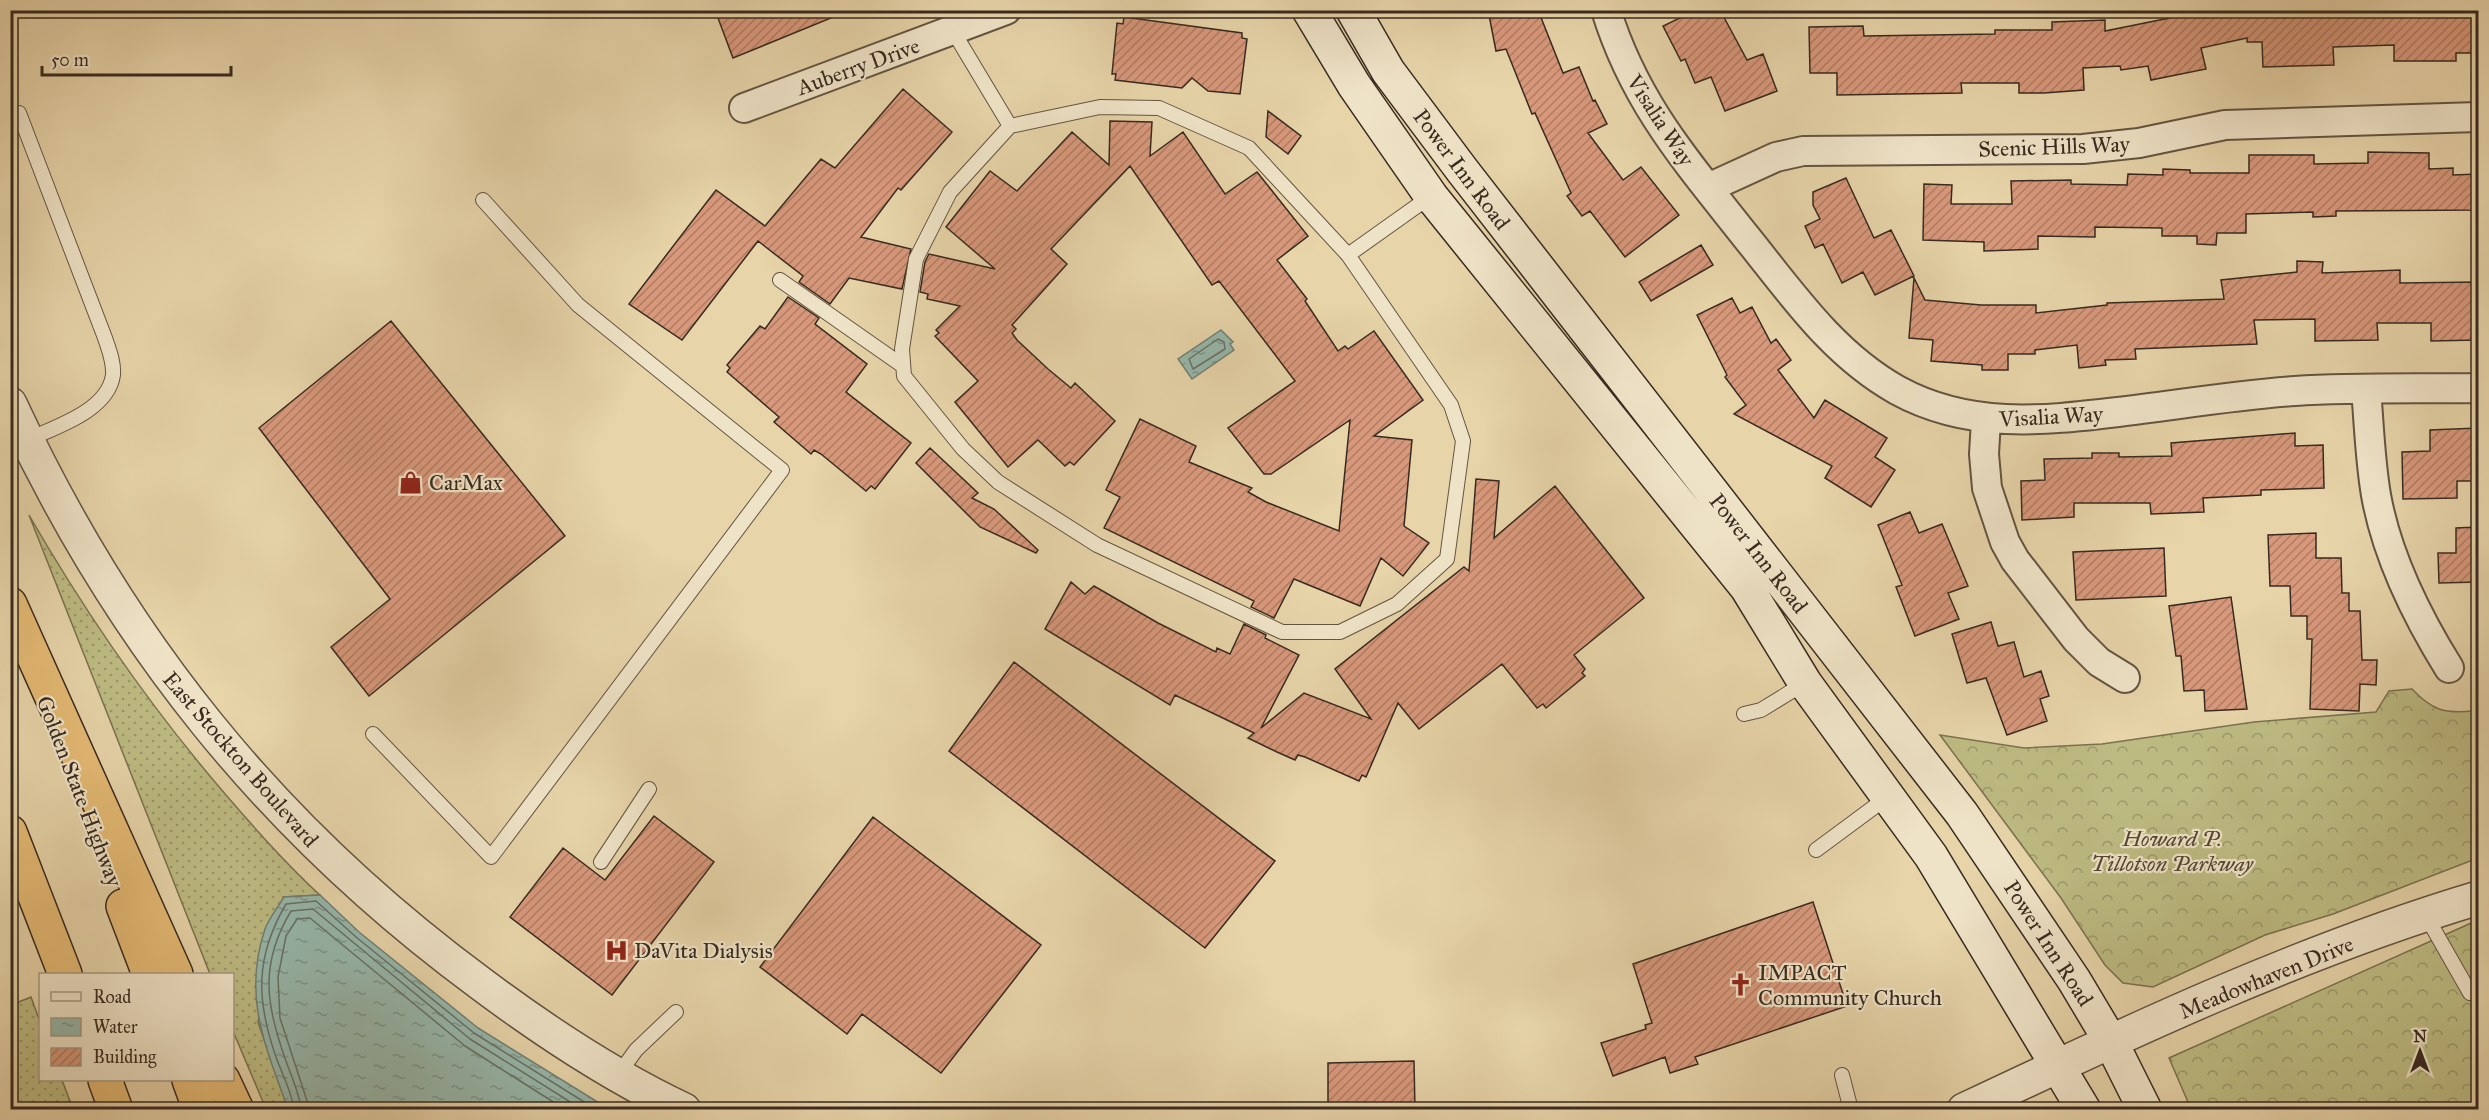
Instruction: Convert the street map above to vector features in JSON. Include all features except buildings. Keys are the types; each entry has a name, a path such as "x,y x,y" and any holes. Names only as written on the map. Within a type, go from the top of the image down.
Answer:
{"highway":[{"name":"Golden State Highway","path":"10,605 148,973"},
{"path":"10,605 175,973"},
{"path":"10,832 64,973"},
{"path":"105,1081 116,1110"},
{"path":"189,1081 200,1110"},
{"path":"223,1081 237,1110"}],"main road":[{"name":"Power Inn Road","path":"1309,10 1354,85 1431,196 1747,588 1806,682 1890,796 1971,919 2084,1110"},
{"name":"Power Inn Road","path":"1353,10 1388,71 1462,170 1962,814 2015,890 2111,1042 2145,1110"},
{"name":"East Stockton Boulevard","path":"10,404 87,554 132,624 172,682 266,794 327,857 445,957 514,1008 618,1075 684,1110"},
{"name":"Meadowhaven Drive","path":"2058,1065 2254,980 2425,914 2478,898"},
{"path":"1964,1110 2058,1065"}],"street":[{"name":"Auberry Drive","path":"744,108 961,22 1006,10"},
{"name":"Visalia Way","path":"1606,10 1628,70 1660,127 1813,321 1852,361 1899,392 1925,403 1986,420 2039,421 2294,391 2478,388"},
{"name":"Scenic Hills Way","path":"1708,188 1776,157 1803,151 2083,149 2139,143 2225,125 2478,117"},
{"path":"2366,389 2376,495 2390,545 2409,596 2449,668"},
{"path":"1986,420 1984,454 1987,488 2005,542 2015,560 2076,639 2099,663 2125,678"}],"lane":[{"path":"961,22 1010,126"},
{"path":"1100,107 1159,108 1249,148 1348,255 1451,405 1463,441 1447,559 1397,604 1340,632 1282,632 1097,545 998,482 963,449 904,376 902,349 916,259 950,192 1010,126 1100,107"},
{"path":"19,113 105,338 112,358 113,376 105,394 89,410 27,440"},
{"path":"1348,255 1431,196"},
{"path":"373,734 491,857 782,470 578,305 483,200"},
{"path":"780,280 903,366"},
{"path":"1744,714 1761,710 1806,682"},
{"path":"601,862 649,789"},
{"path":"1816,850 1890,796"},
{"path":"2425,914 2469,993 2478,989"},
{"path":"618,1075 636,1050 676,1012"},
{"path":"1842,1075 1851,1110"}],"green space":[{"path":"29,515 73,588 121,660 198,762 260,834 320,895 283,897 258,1022 288,1109 266,1109 234,1033 234,973 210,973"},
{"name":"Howard P. Tillotson Parkway","path":"2412,689 2426,702 2439,709 2454,712 2473,711 2478,715 2478,858 2333,914 2265,935 2153,987 2123,983 2105,965 2061,898 1940,735 2024,748 2102,744 2254,722 2376,712 2389,691"},
{"path":"2478,920 2478,1109 2191,1109 2169,1058"},
{"path":"31,997 39,1019 39,1081 62,1081 73,1109 11,1109 11,1005"}],"water":[{"path":"1221,330 1233,342 1230,344 1234,350 1192,379 1178,359"},
{"path":"320,895 359,932 478,1028 609,1109 288,1109 265,1043 260,1021 256,999 258,954 265,929 284,897"}],"place":[{"name":"CarMax","path":"411,482"},
{"name":"DaVita Dialysis","path":"616,950"},
{"name":"IMPACT Community Church","path":"1740,985"}]}
